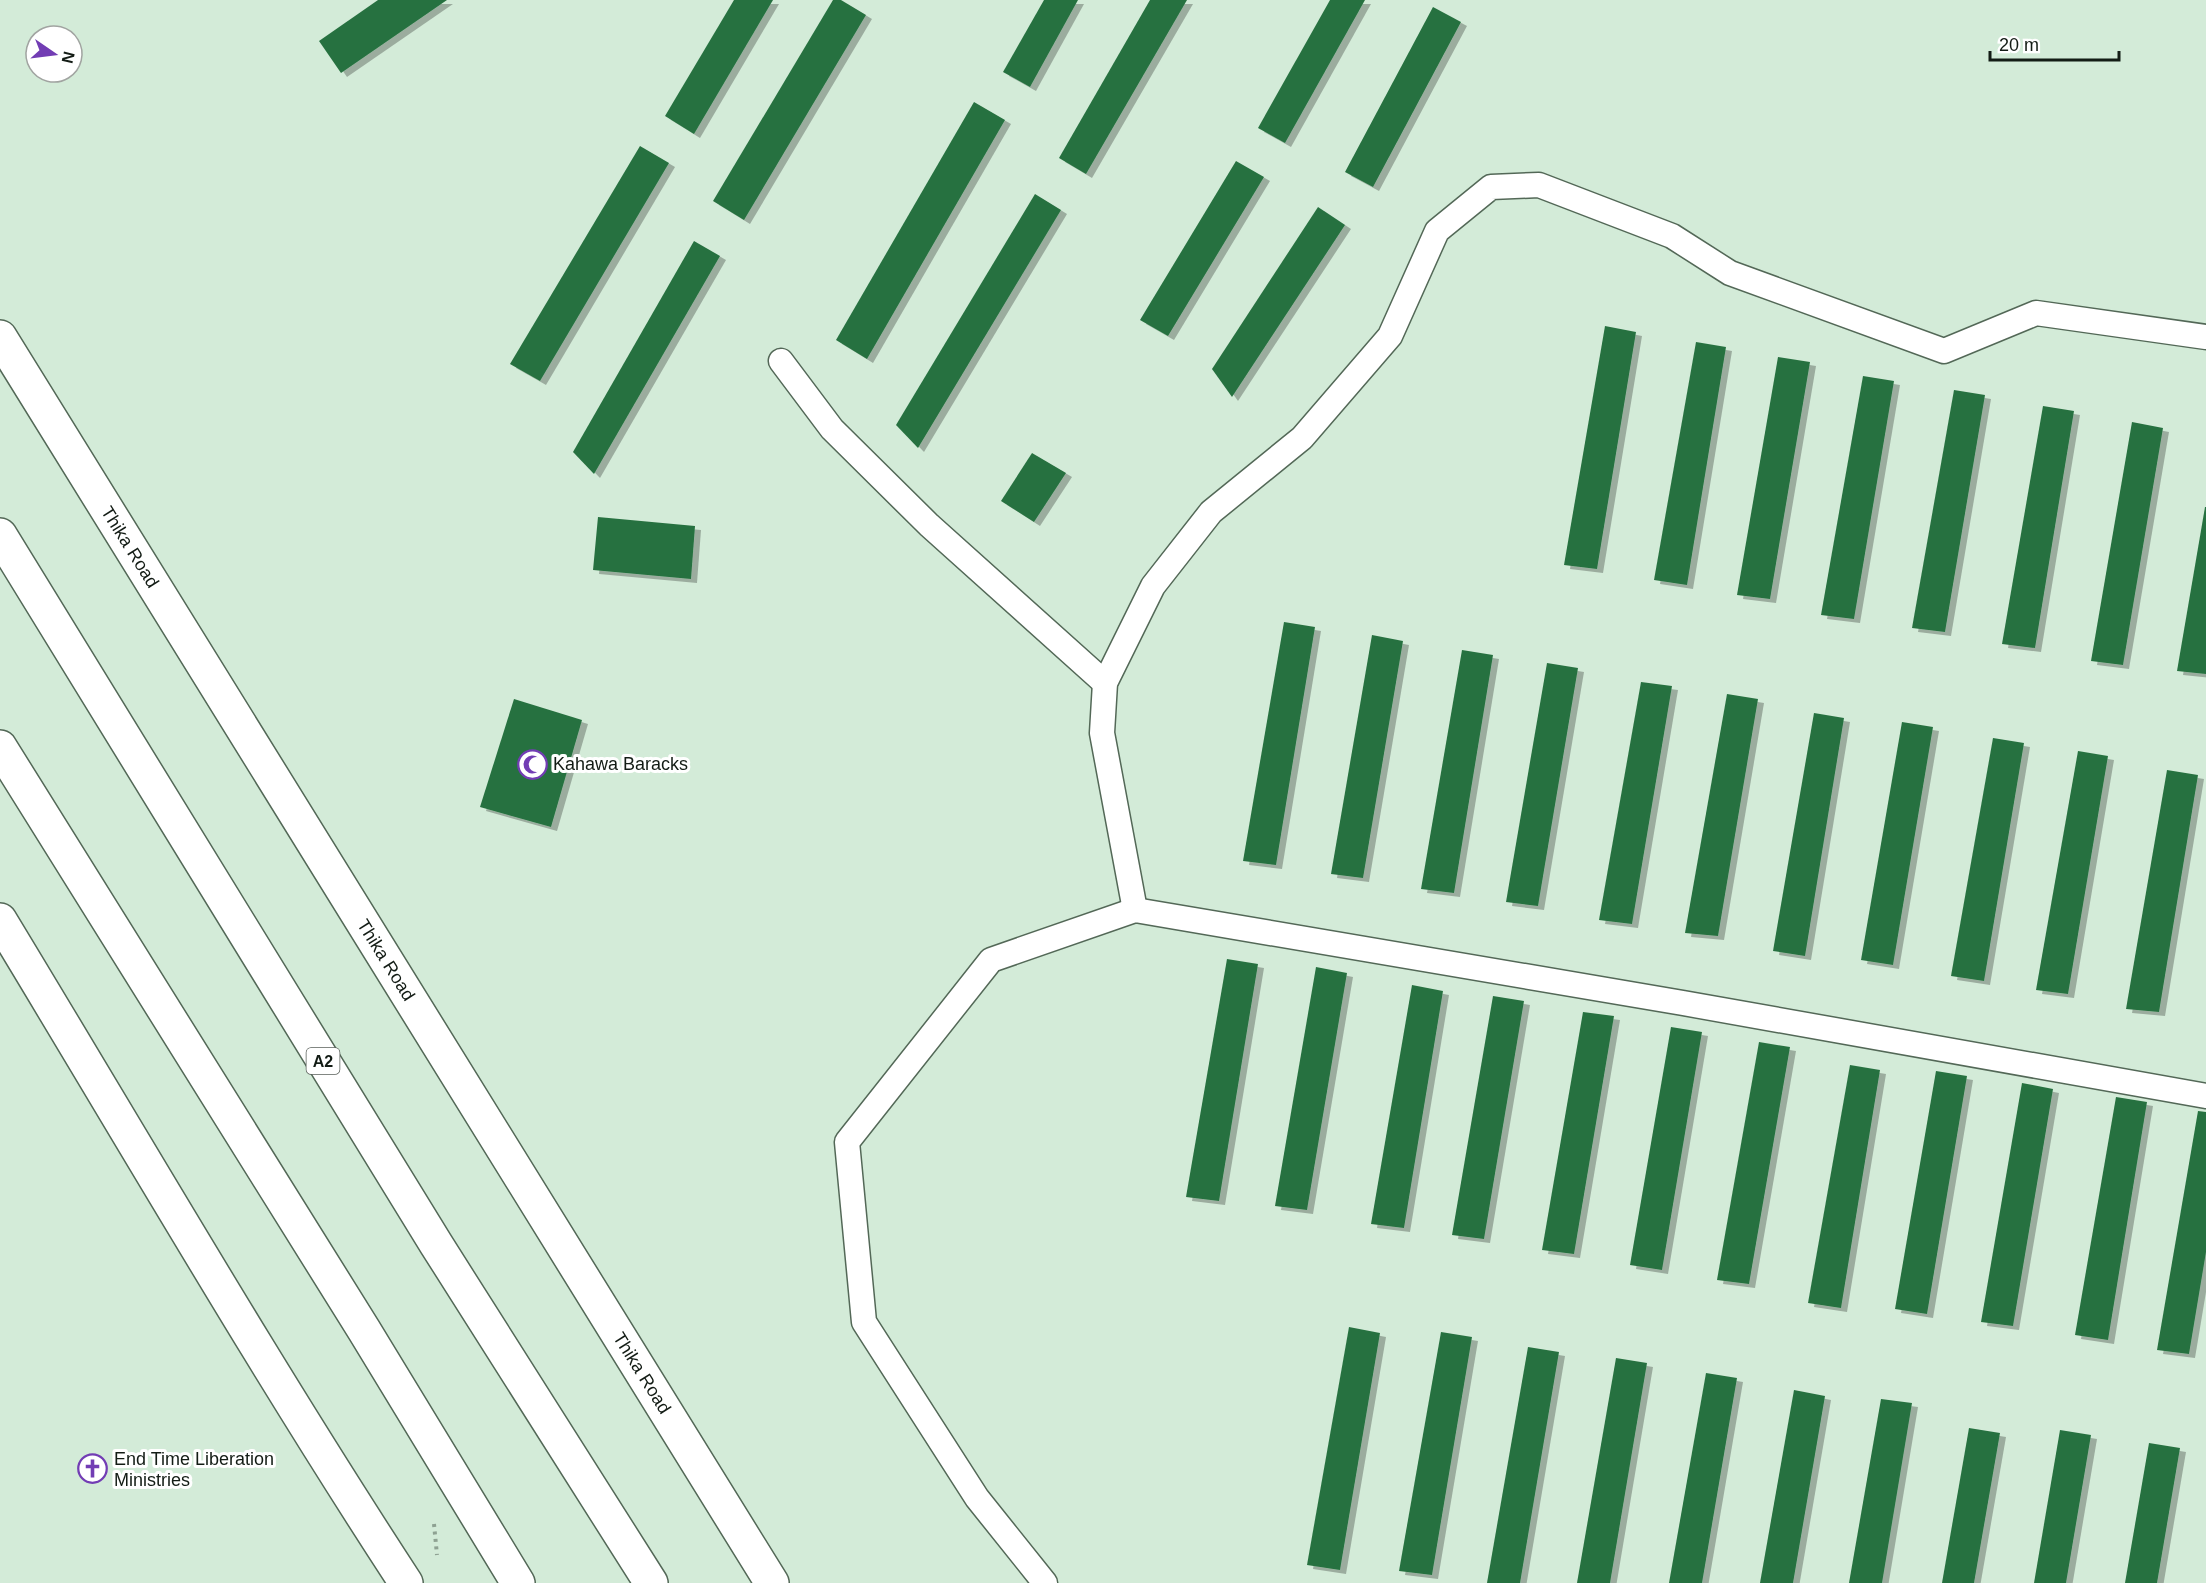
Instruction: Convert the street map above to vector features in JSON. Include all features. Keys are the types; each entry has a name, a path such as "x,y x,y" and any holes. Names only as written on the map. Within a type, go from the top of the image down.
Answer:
{"main road":[{"name":"Thika Road","path":"0,337 772,1583"},
{"name":"A2","path":"0,535 430,1234 651,1583"},
{"path":"0,747 518,1583"},
{"path":"0,920 227,1295 406,1583"}],"lane":[{"path":"1135,910 1102,734 1105,683 1153,586 1211,512 1302,438 1390,336 1437,231 1491,187 1539,185 1672,236 1730,273 1944,351 2036,313 2206,337"},
{"path":"781,361 840,437 929,525 1105,683"},
{"path":"1045,1583 977,1498 864,1322 847,1142 991,960 1135,910 2206,1096"}],"building":[{"path":"378,0 447,0 341,73 319,41"},
{"path":"734,0 773,0 694,134 665,116"},
{"path":"833,0 841,0 866,15 744,220 713,201"},
{"path":"1044,0 1078,0 1030,87 1003,72"},
{"path":"1150,0 1187,0 1086,174 1059,158"},
{"path":"1330,0 1365,0 1285,143 1258,128"},
{"path":"1433,7 1461,22 1373,187 1345,172"},
{"path":"974,102 1005,120 867,359 836,340"},
{"path":"640,146 669,163 540,381 510,364"},
{"path":"1236,161 1264,177 1168,336 1140,320"},
{"path":"1035,194 1061,210 918,448 896,425"},
{"path":"1318,207 1345,225 1232,397 1212,369"},
{"path":"694,241 720,256 594,474 573,452"},
{"path":"1605,326 1636,332 1597,569 1564,565"},
{"path":"1696,342 1726,347 1687,585 1654,580"},
{"path":"1778,357 1810,362 1770,599 1737,595"},
{"path":"1863,376 1894,381 1854,619 1821,615"},
{"path":"1954,390 1985,395 1945,632 1912,628"},
{"path":"2043,406 2074,411 2035,648 2002,644"},
{"path":"2132,422 2163,428 2123,665 2091,661"},
{"path":"1032,453 1066,473 1034,522 1001,501"},
{"path":"2206,507 2206,674 2177,671"},
{"path":"598,517 695,526 691,579 593,570"},
{"path":"1284,622 1315,627 1276,865 1243,861"},
{"path":"1372,635 1403,641 1363,878 1331,874"},
{"path":"1462,650 1493,655 1454,893 1421,889"},
{"path":"1547,663 1578,668 1538,906 1506,902"},
{"path":"1641,682 1672,686 1632,924 1599,920"},
{"path":"1727,694 1758,699 1718,936 1685,933"},
{"name":"Kahawa Baracks","path":"514,699 582,720 551,827 480,807"},
{"path":"1814,713 1844,718 1805,956 1773,951"},
{"path":"1902,722 1933,727 1893,965 1861,960"},
{"path":"1993,738 2024,743 1984,981 1951,976"},
{"path":"2078,751 2108,756 2068,994 2036,990"},
{"path":"2167,770 2198,775 2159,1012 2126,1009"},
{"path":"1227,959 1258,964 1219,1201 1186,1197"},
{"path":"1316,967 1347,973 1307,1210 1275,1206"},
{"path":"1412,985 1443,991 1404,1228 1371,1224"},
{"path":"1493,996 1524,1001 1484,1239 1452,1235"},
{"path":"1583,1012 1614,1016 1574,1254 1542,1250"},
{"path":"1671,1027 1702,1032 1662,1270 1630,1265"},
{"path":"1759,1042 1790,1047 1749,1284 1717,1280"},
{"path":"1850,1065 1880,1070 1841,1308 1808,1303"},
{"path":"1936,1071 1967,1076 1927,1314 1895,1309"},
{"path":"2022,1083 2053,1089 2013,1326 1981,1322"},
{"path":"2116,1097 2147,1102 2108,1340 2075,1335"},
{"path":"2198,1111 2206,1112 2206,1252 2189,1354 2157,1350"},
{"path":"1349,1327 1380,1333 1340,1570 1307,1565"},
{"path":"1441,1332 1472,1337 1432,1575 1399,1571"},
{"path":"1528,1347 1559,1352 1520,1583 1487,1583"},
{"path":"1616,1358 1647,1363 1610,1583 1577,1583"},
{"path":"1706,1373 1737,1378 1702,1583 1669,1583"},
{"path":"1794,1390 1825,1396 1793,1583 1760,1583"},
{"path":"1881,1399 1912,1403 1882,1583 1849,1583"},
{"path":"1969,1428 2000,1433 1974,1583 1942,1583"},
{"path":"2060,1430 2091,1435 2066,1583 2034,1583"},
{"path":"2149,1443 2180,1448 2157,1583 2125,1583"}],"place":[{"name":"Kahawa Baracks","path":"532,764"},
{"name":"End Time Liberation Ministries","path":"93,1469"}]}
